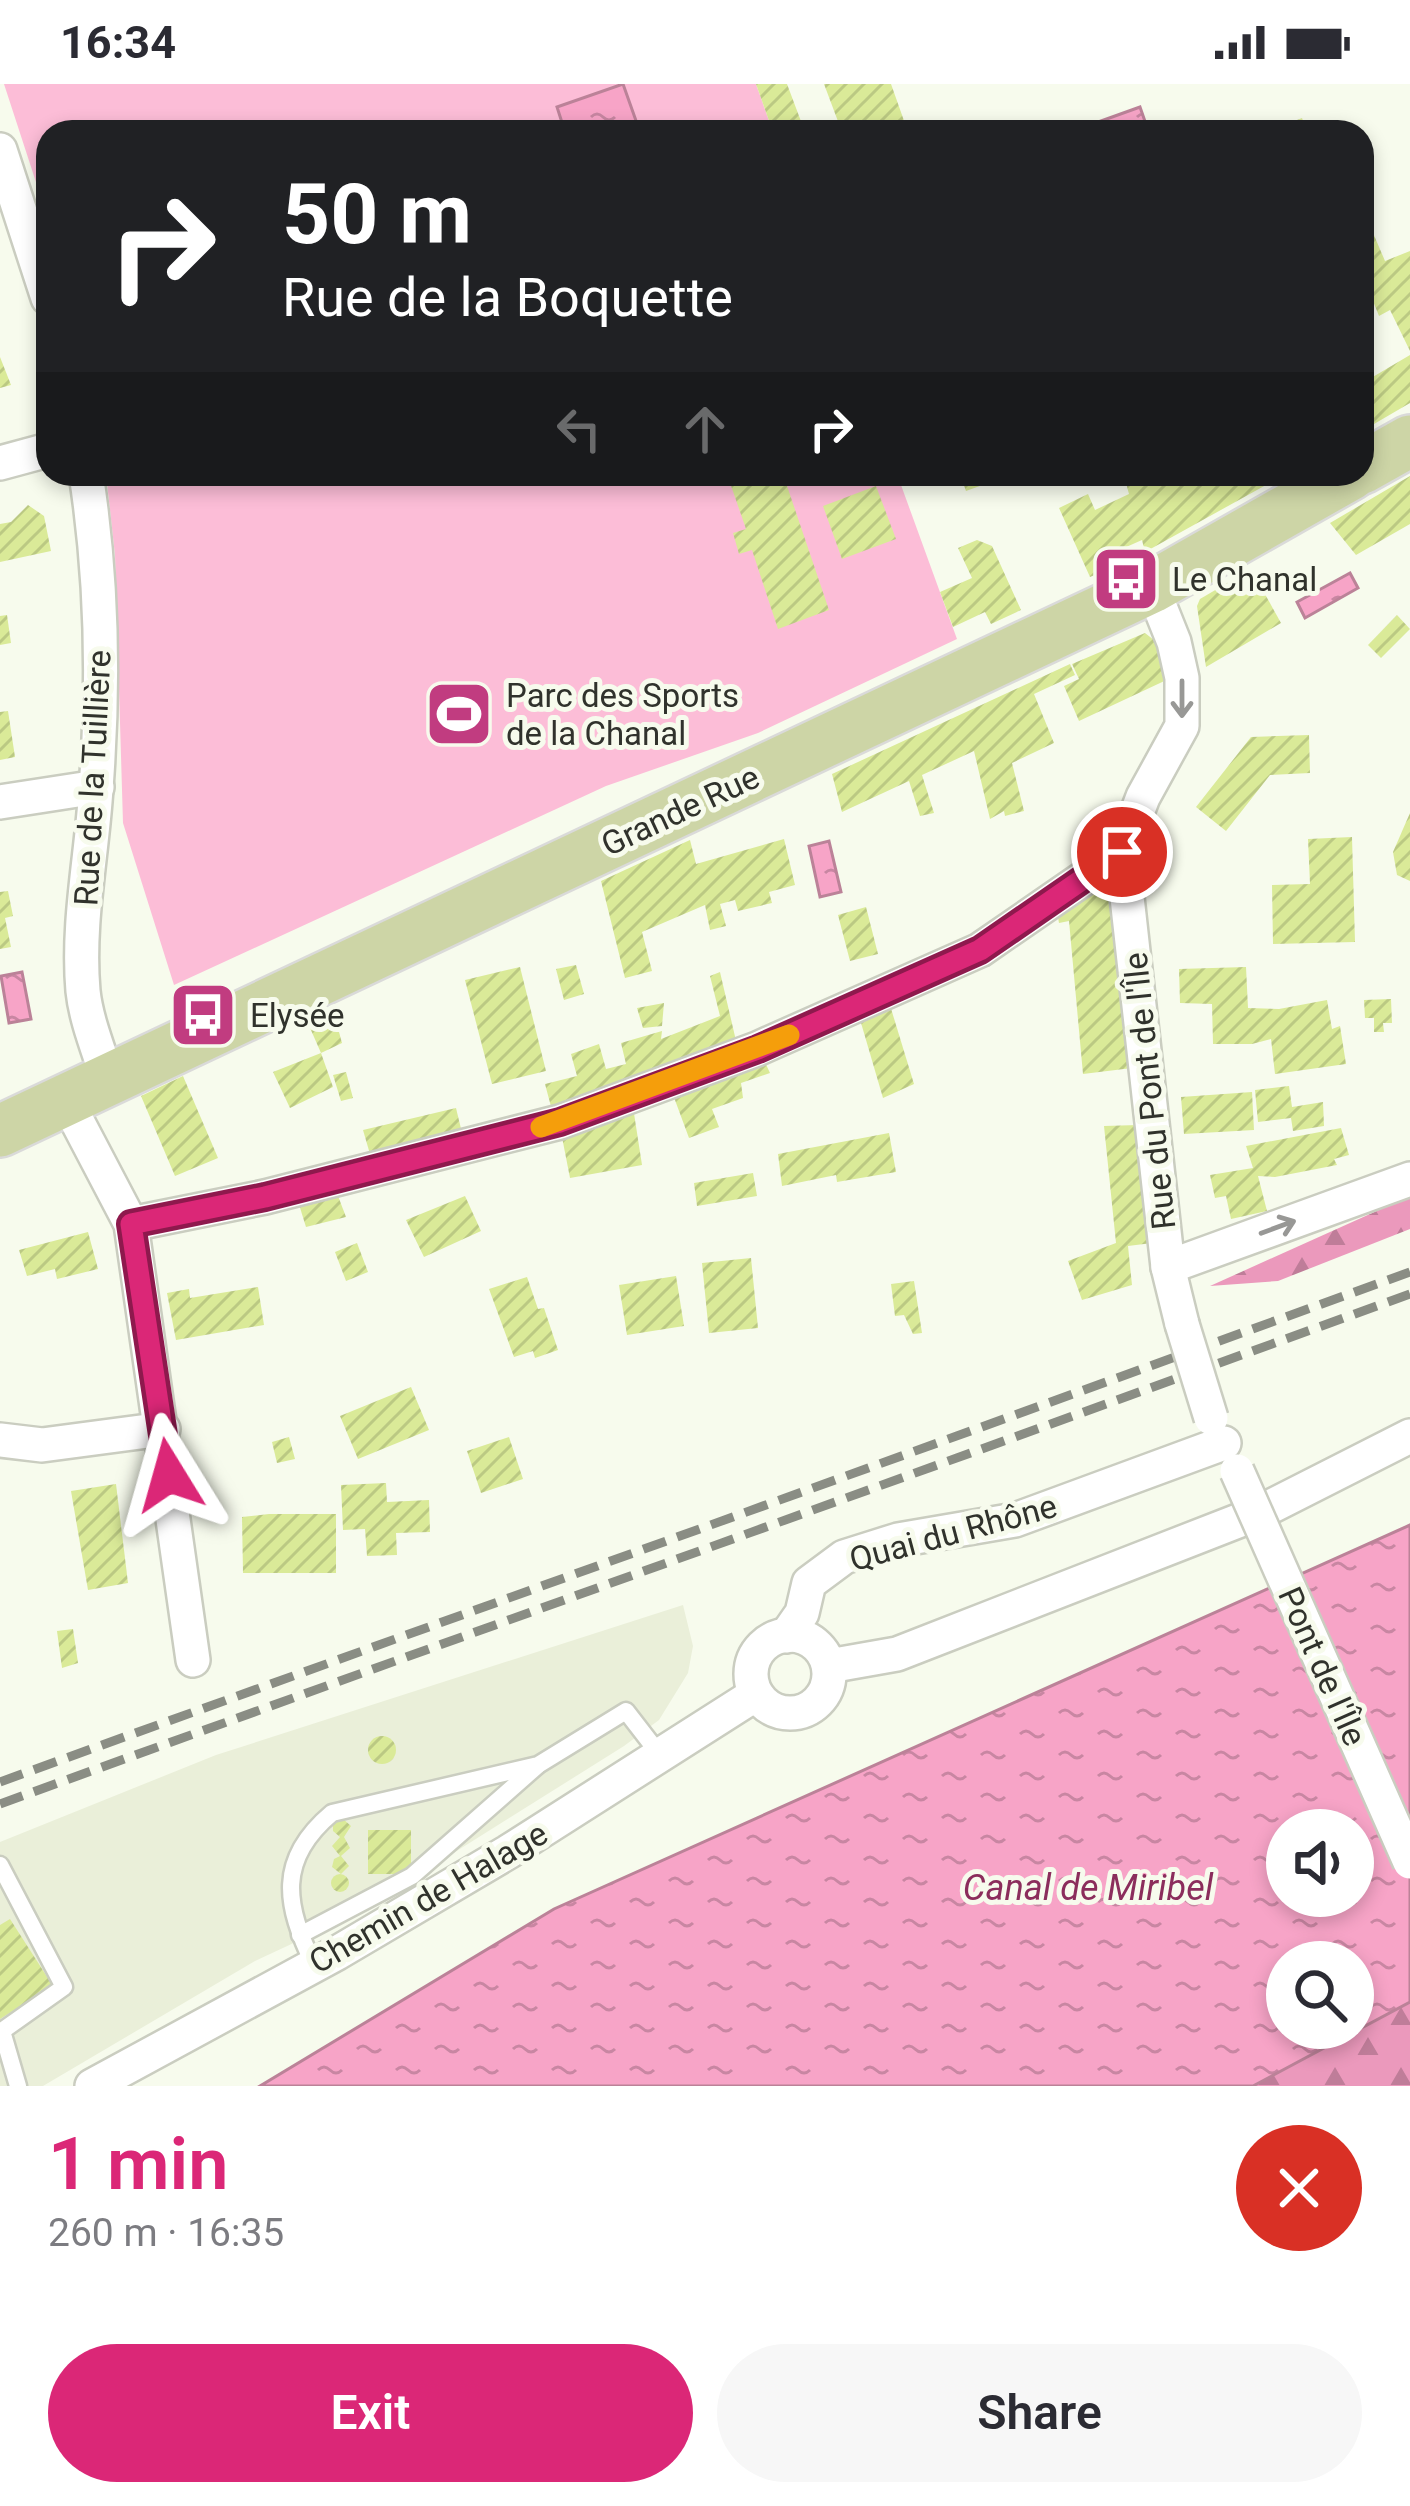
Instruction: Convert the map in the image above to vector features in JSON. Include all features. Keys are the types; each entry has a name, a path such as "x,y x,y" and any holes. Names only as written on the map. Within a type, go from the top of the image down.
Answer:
{"main road":[{"path":"1374,461 1410,441"},
{"name":"Grande Rue","path":"0,1131 1152,586 1330,486"}],"street":[{"path":"0,150 36,261"},
{"path":"0,463 36,452"},
{"name":"Rue de la Tuillière","path":"88,486 100,633 97,787 81,940 87,1089 131,1224 193,1660"},
{"name":"Rue du Pont de l'Île","path":"1152,586 1182,678 1182,726 1143,797 1122,852 1168,1267 1181,1324 1224,1444"},
{"path":"0,802 97,787"},
{"path":"131,1224 265,1197 560,1122 758,1049 980,950 1122,852"},
{"path":"1168,1267 1410,1179"},
{"path":"0,1440 42,1445 163,1429"},
{"path":"829,1666 897,1654 1255,1514 1410,1436"},
{"name":"Quai du Rhône","path":"786,1636 802,1612 809,1583 844,1557 898,1540 1016,1520 1224,1444"},
{"name":"Pont de l'Île","path":"1224,1444 1410,1862"},
{"path":"786,1636 810,1641 829,1666 824,1694 806,1710 782,1713 756,1694 751,1678 756,1655 774,1639 786,1636"},
{"name":"Chemin de Halage","path":"92,2086 307,1950 508,1852 756,1694"}],"lane":[{"path":"538,1765 332,1813 306,1834 294,1862 289,1905 307,1950 412,1876 538,1765 626,1711 660,1755"},
{"path":"0,1864 64,1987 2,2031 18,2086"}],"shaded area":[{"path":"4,84 756,84 769,120 36,120 36,182"},
{"name":"Parc des Sports de la Chanal","path":"107,486 901,486 957,639 758,733 606,786 174,985 123,823 115,555"},
{"path":"683,1605 693,1646 688,1673 659,1720 624,1746 358,1913 255,1961 43,2086 0,2086 0,1842 216,1755"}],"green space":[{"path":"1410,1196 1410,1229 1278,1281 1210,1286"},
{"path":"1410,2002 1410,2086 1253,2086 1322,2049 1374,2049 1374,2021"}],"water":[{"path":"623,84 636,120 561,120 557,107"},
{"path":"1140,107 1145,120 1104,120"},
{"path":"1350,573 1358,588 1305,618 1297,602"},
{"path":"829,841 841,892 820,897 809,846"},
{"path":"22,972 31,1019 9,1023 1,976"},
{"name":"Canal de Miribel","path":"1410,1525 1410,2002 1374,2021 1374,1941 1266,1941 1266,2049 1322,2049 1253,2086 260,2086 554,1909"}],"building":[{"path":"756,84 787,84 800,120 769,120"},
{"path":"824,84 891,84 904,120 838,120"},
{"path":"1374,235 1385,261 1410,251 1410,351 1390,310 1379,316 1374,304"},
{"path":"1410,355 1410,403 1374,424 1374,376"},
{"path":"0,357 11,385 0,388"},
{"path":"1410,476 1410,524 1356,555 1330,523"},
{"path":"731,486 787,486 829,610 778,629 752,550 739,554 733,533 746,529"},
{"path":"876,486 896,539 842,559 823,506"},
{"path":"1127,486 1264,486 1145,552 1142,540 1115,552 1121,564 1090,577 1059,508 1088,494 1095,510 1129,494"},
{"path":"28,505 44,516 51,551 0,562 0,524 11,522"},
{"path":"977,540 992,546 1021,610 991,624 985,612 953,627 940,592 972,578 958,548"},
{"path":"1251,569 1281,623 1206,667 1197,606 1200,599"},
{"path":"7,615 11,643 0,645 0,616"},
{"path":"1397,615 1410,629 1381,658 1368,645"},
{"path":"1145,633 1173,655 1175,676 1079,721 1064,686 1079,679 1072,664"},
{"path":"1070,664 1075,675 1034,694 1054,743 1012,763 1024,811 1005,816 1004,811 990,819 974,751 922,775 934,813 920,816 909,781 842,812 832,774"},
{"path":"8,711 15,757 0,760 0,712"},
{"path":"1309,735 1310,773 1270,775 1226,831 1196,807 1251,737"},
{"path":"1410,813 1410,881 1397,875 1393,852"},
{"path":"1352,837 1355,942 1273,944 1272,885 1310,884 1308,839"},
{"path":"784,839 795,885 769,892 772,903 738,911 735,900 720,904 726,926 710,930 705,905 642,932 652,971 625,978 601,881 690,840 696,864"},
{"path":"1107,874 1132,1068 1083,1074 1069,921 1059,923 1056,907"},
{"path":"8,891 13,916 5,918 11,947 0,949 0,892"},
{"path":"866,907 878,954 850,961 838,915"},
{"path":"576,965 584,994 564,1000 556,969"},
{"path":"520,967 546,1071 492,1084 465,980"},
{"path":"1246,967 1248,1008 1279,1009 1327,1000 1332,1029 1340,1026 1346,1064 1275,1074 1271,1039 1213,1044 1212,1004 1180,1003 1179,969"},
{"path":"720,972 737,1045 553,1114 545,1084 577,1076 571,1054 599,1044 606,1069 626,1064 621,1043 662,1031 661,1039 720,1016 710,976"},
{"path":"1391,999 1392,1023 1383,1023 1384,1032 1374,1032 1374,1018 1365,1018 1364,1000"},
{"path":"889,1002 914,1084 883,1098 859,1016"},
{"path":"664,1003 662,1026 643,1028 637,1008"},
{"path":"333,1010 342,1043 321,1053 307,1021"},
{"path":"321,1053 333,1087 290,1108 273,1072"},
{"path":"763,1058 770,1073 741,1083 743,1098 712,1109 719,1127 689,1138 672,1092"},
{"path":"346,1072 353,1098 341,1101 333,1075"},
{"path":"183,1076 218,1158 175,1176 141,1096"},
{"path":"1289,1086 1292,1107 1323,1102 1324,1126 1293,1131 1291,1118 1258,1122 1255,1090"},
{"path":"1252,1092 1254,1130 1184,1134 1181,1097"},
{"path":"633,1107 642,1165 570,1178 561,1132"},
{"path":"456,1108 463,1137 372,1161 363,1130"},
{"path":"1138,1125 1152,1243 1128,1246 1132,1285 1082,1300 1068,1261 1116,1243 1104,1126"},
{"path":"1341,1128 1349,1155 1334,1159 1337,1165 1258,1176 1267,1211 1231,1219 1226,1196 1215,1198 1210,1175 1253,1168 1246,1146"},
{"path":"889,1133 896,1172 837,1182 836,1175 782,1186 778,1154"},
{"path":"753,1173 757,1196 697,1206 694,1183"},
{"path":"335,1188 346,1217 306,1227 297,1198"},
{"path":"465,1196 481,1231 424,1257 406,1220"},
{"path":"88,1232 98,1269 57,1279 55,1269 27,1276 19,1250"},
{"path":"357,1243 368,1272 346,1281 335,1252"},
{"path":"751,1258 758,1328 709,1333 702,1263"},
{"path":"676,1276 684,1326 627,1335 619,1285"},
{"path":"527,1277 558,1350 535,1358 533,1351 514,1357 489,1289"},
{"path":"914,1281 922,1333 913,1334 904,1315 895,1316 891,1284"},
{"path":"258,1287 264,1325 176,1340 167,1293 189,1289 190,1298"},
{"path":"411,1387 429,1430 358,1459 340,1416"},
{"path":"289,1437 295,1459 277,1463 272,1442"},
{"path":"509,1437 523,1479 481,1493 467,1451"},
{"path":"386,1483 387,1502 429,1500 430,1532 396,1533 397,1555 367,1556 365,1529 343,1530 341,1485"},
{"path":"116,1484 128,1583 88,1590 71,1491"},
{"path":"336,1514 336,1573 243,1573 242,1517"},
{"path":"73,1629 78,1663 62,1668 57,1631"},
{"path":"382,1736 392,1740 396,1750 392,1760 382,1764 372,1760 368,1750 372,1740"},
{"path":"343,1819 351,1826 344,1837 350,1848 341,1856 349,1866 341,1874 332,1867 340,1856 332,1846 340,1837 333,1824"},
{"path":"368,1830 411,1830 411,1874 368,1874"},
{"path":"340,1874 349,1883 340,1892 331,1883"},
{"path":"10,1919 53,1986 0,2019 0,1925"}],"railway":[{"path":"0,1782 1410,1272"},
{"path":"0,1804 1410,1294"}],"slow traffic":[{"path":"541,1127 789,1035"}],"place":[{"name":"Le Chanal","path":"1126,579"},
{"name":"Parc des Sports de la Chanal","path":"459,714"},
{"name":"Elysée","path":"203,1015"}],"route":[{"path":"169,1475 131,1224 265,1197 560,1122 758,1049 980,950 1122,852"}]}
